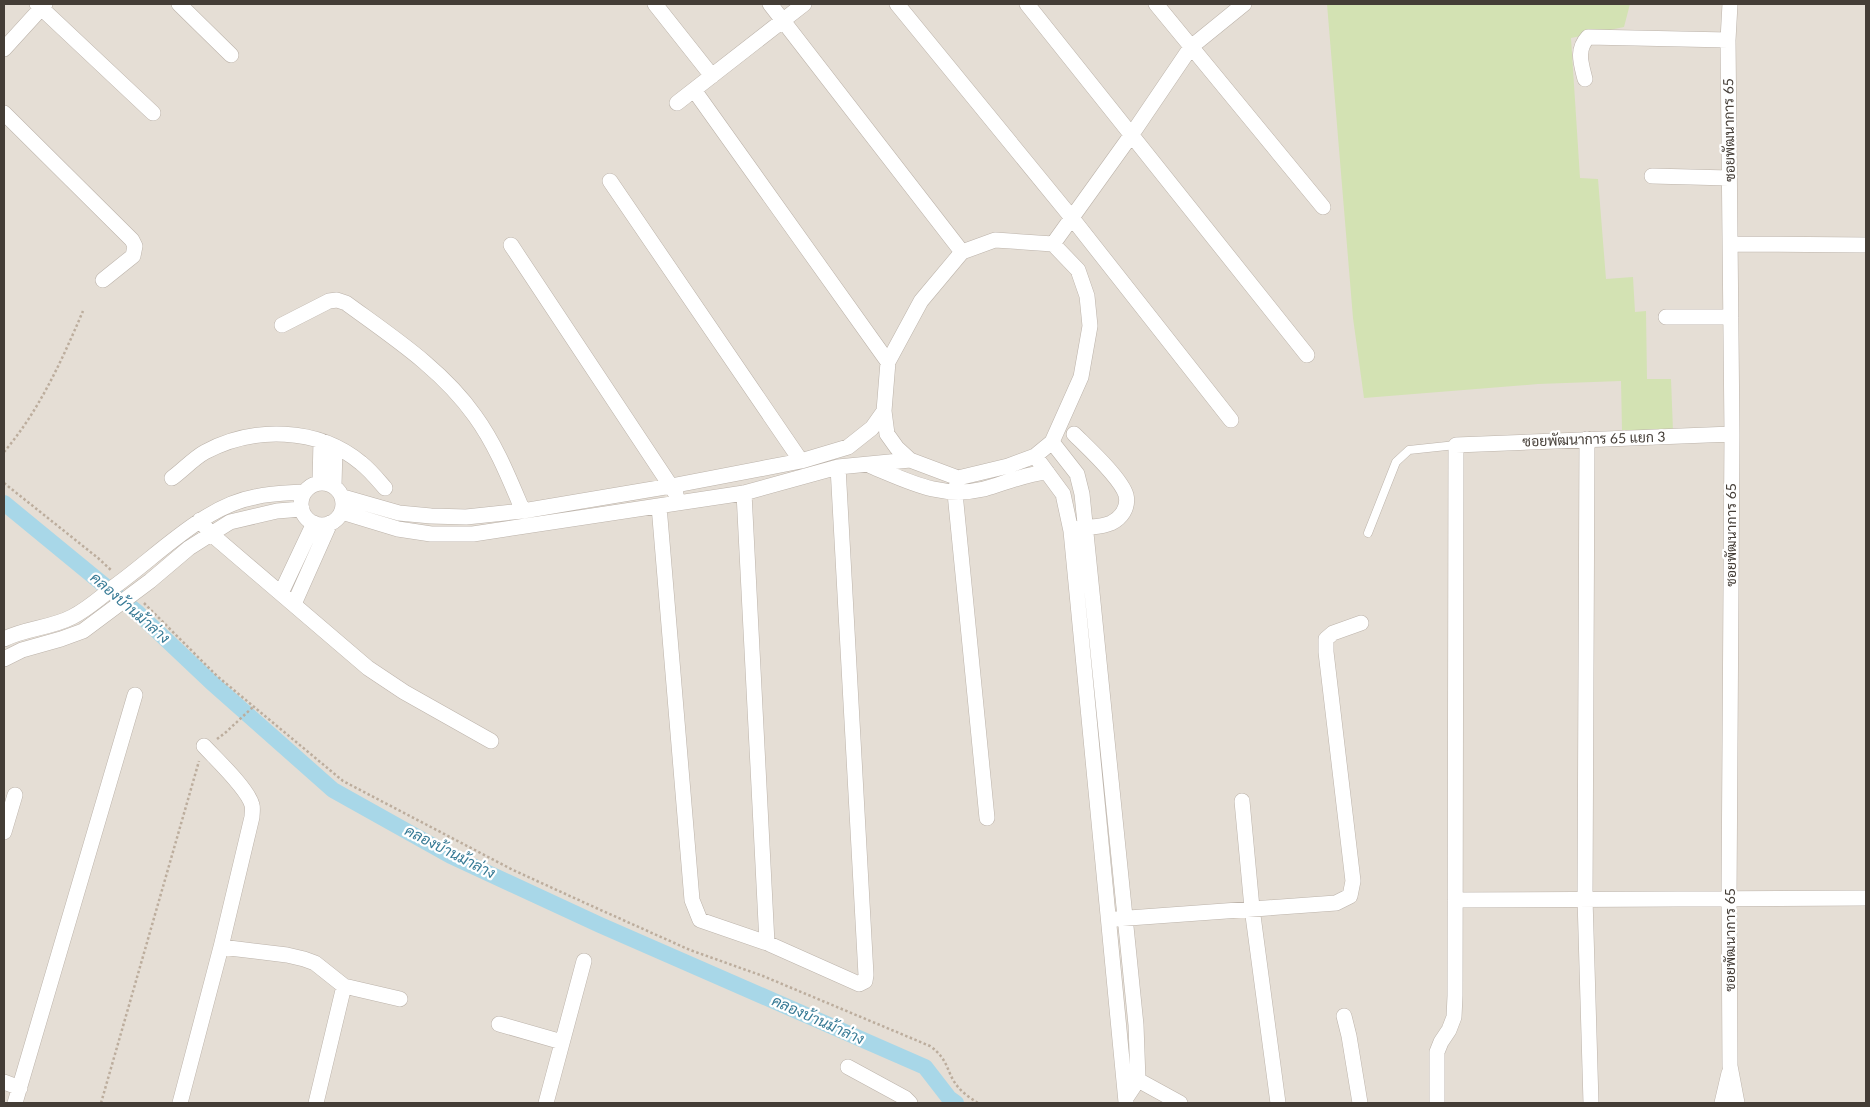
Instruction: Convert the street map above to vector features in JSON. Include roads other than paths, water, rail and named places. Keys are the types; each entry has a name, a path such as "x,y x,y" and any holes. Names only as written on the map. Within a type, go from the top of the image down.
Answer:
{"street":[{"path":"179,4 231,55"},
{"path":"655,4 712,76"},
{"path":"770,4 962,252"},
{"path":"677,102 804,4"},
{"path":"897,4 1072,218 1231,420"},
{"path":"1027,4 1307,355"},
{"path":"1156,4 1322,206"},
{"path":"1053,244 1191,48 1244,4"},
{"name":"ซอยพัฒนาการ 65","path":"1730,4 1728,40 1732,434 1729,898 1730,1066 1737,1103"},
{"path":"4,49 41,5 153,113"},
{"path":"1585,79 1580,50 1588,37 1728,40"},
{"path":"694,90 888,362"},
{"path":"4,113 132,240 135,246 133,256 103,280"},
{"path":"1652,176 1730,178"},
{"path":"610,181 800,461"},
{"path":"995,240 1053,244 1078,270 1087,296 1090,326 1081,377 1052,442 1035,456 957,486 910,460 887,434 884,411 888,362 920,301 962,252 995,240"},
{"path":"1730,244 1866,245"},
{"path":"511,245 671,486 680,503"},
{"path":"282,325 329,301 337,300 346,303 393,338 443,378 474,415 495,447 523,511"},
{"path":"1666,318 1730,317"},
{"path":"321,441 332,488 344,505 337,519 322,525 308,520 302,509 302,497 311,485 332,488 399,513 466,517 523,511 671,486 800,461 848,447 872,428 884,411"},
{"path":"172,478 205,452 232,441 254,435 287,434 321,441 335,448 362,463 385,488"},
{"path":"1074,434 1117,480 1126,496 1126,507 1120,518 1101,526 1078,528"},
{"name":"ซอยพัฒนาการ 65 แยก 3","path":"1456,445 1732,434"},
{"path":"1587,439 1585,898 1591,1103"},
{"path":"1052,442 1077,474 1082,494 1078,528 1119,1027 1131,1078 1180,1103"},
{"path":"1437,1103 1436,1052 1454,1017 1455,996 1456,445"},
{"path":"332,488 335,448"},
{"path":"1035,456 1063,494 1078,528 1136,1025 1131,1078 1126,1101"},
{"path":"342,512 398,529 431,534 473,534 744,492 838,467 910,460"},
{"path":"870,465 935,490 957,486 999,485 1030,474 1047,472"},
{"path":"659,506 692,900 700,920 767,943 859,984 865,981 866,975 838,467"},
{"path":"957,486 987,818"},
{"path":"4,639 17,632 74,617 200,520 220,510 254,497 304,492"},
{"path":"744,492 767,943"},
{"path":"4,658 22,650 61,640 83,631 150,581 188,548 230,522 268,513 302,509"},
{"path":"200,520 210,533 376,673 404,692 491,741"},
{"path":"281,593 314,523"},
{"path":"294,604 330,523"},
{"path":"1109,919 1125,920 1252,908 1336,903 1350,896 1353,881 1326,639 1333,633 1361,623"},
{"path":"15,1103 135,695"},
{"path":"180,1103 221,947 252,817 252,805 246,793 204,746"},
{"path":"4,832 15,795"},
{"path":"1242,801 1252,908 1278,1103"},
{"path":"1455,900 1866,898"},
{"path":"221,947 287,954 315,963 344,986 400,999"},
{"path":"546,1103 584,961"},
{"path":"316,1103 344,986"},
{"path":"1344,1016 1360,1103"},
{"path":"499,1024 562,1042"},
{"path":"1119,1027 1136,1025"},
{"name":"ซอยพัฒนาการ 65","path":"1722,1103 1730,1066"},
{"path":"848,1067 905,1098 910,1103"},
{"path":"4,1082 20,1088"}],"lane":[{"path":"1368,533 1396,462 1409,450 1456,445"}],"waterway":[{"name":"คลองบ้านม้าล่าง","path":"4,503 138,613 211,682 333,790 451,856 600,925 925,1067 949,1098 956,1103"}]}
